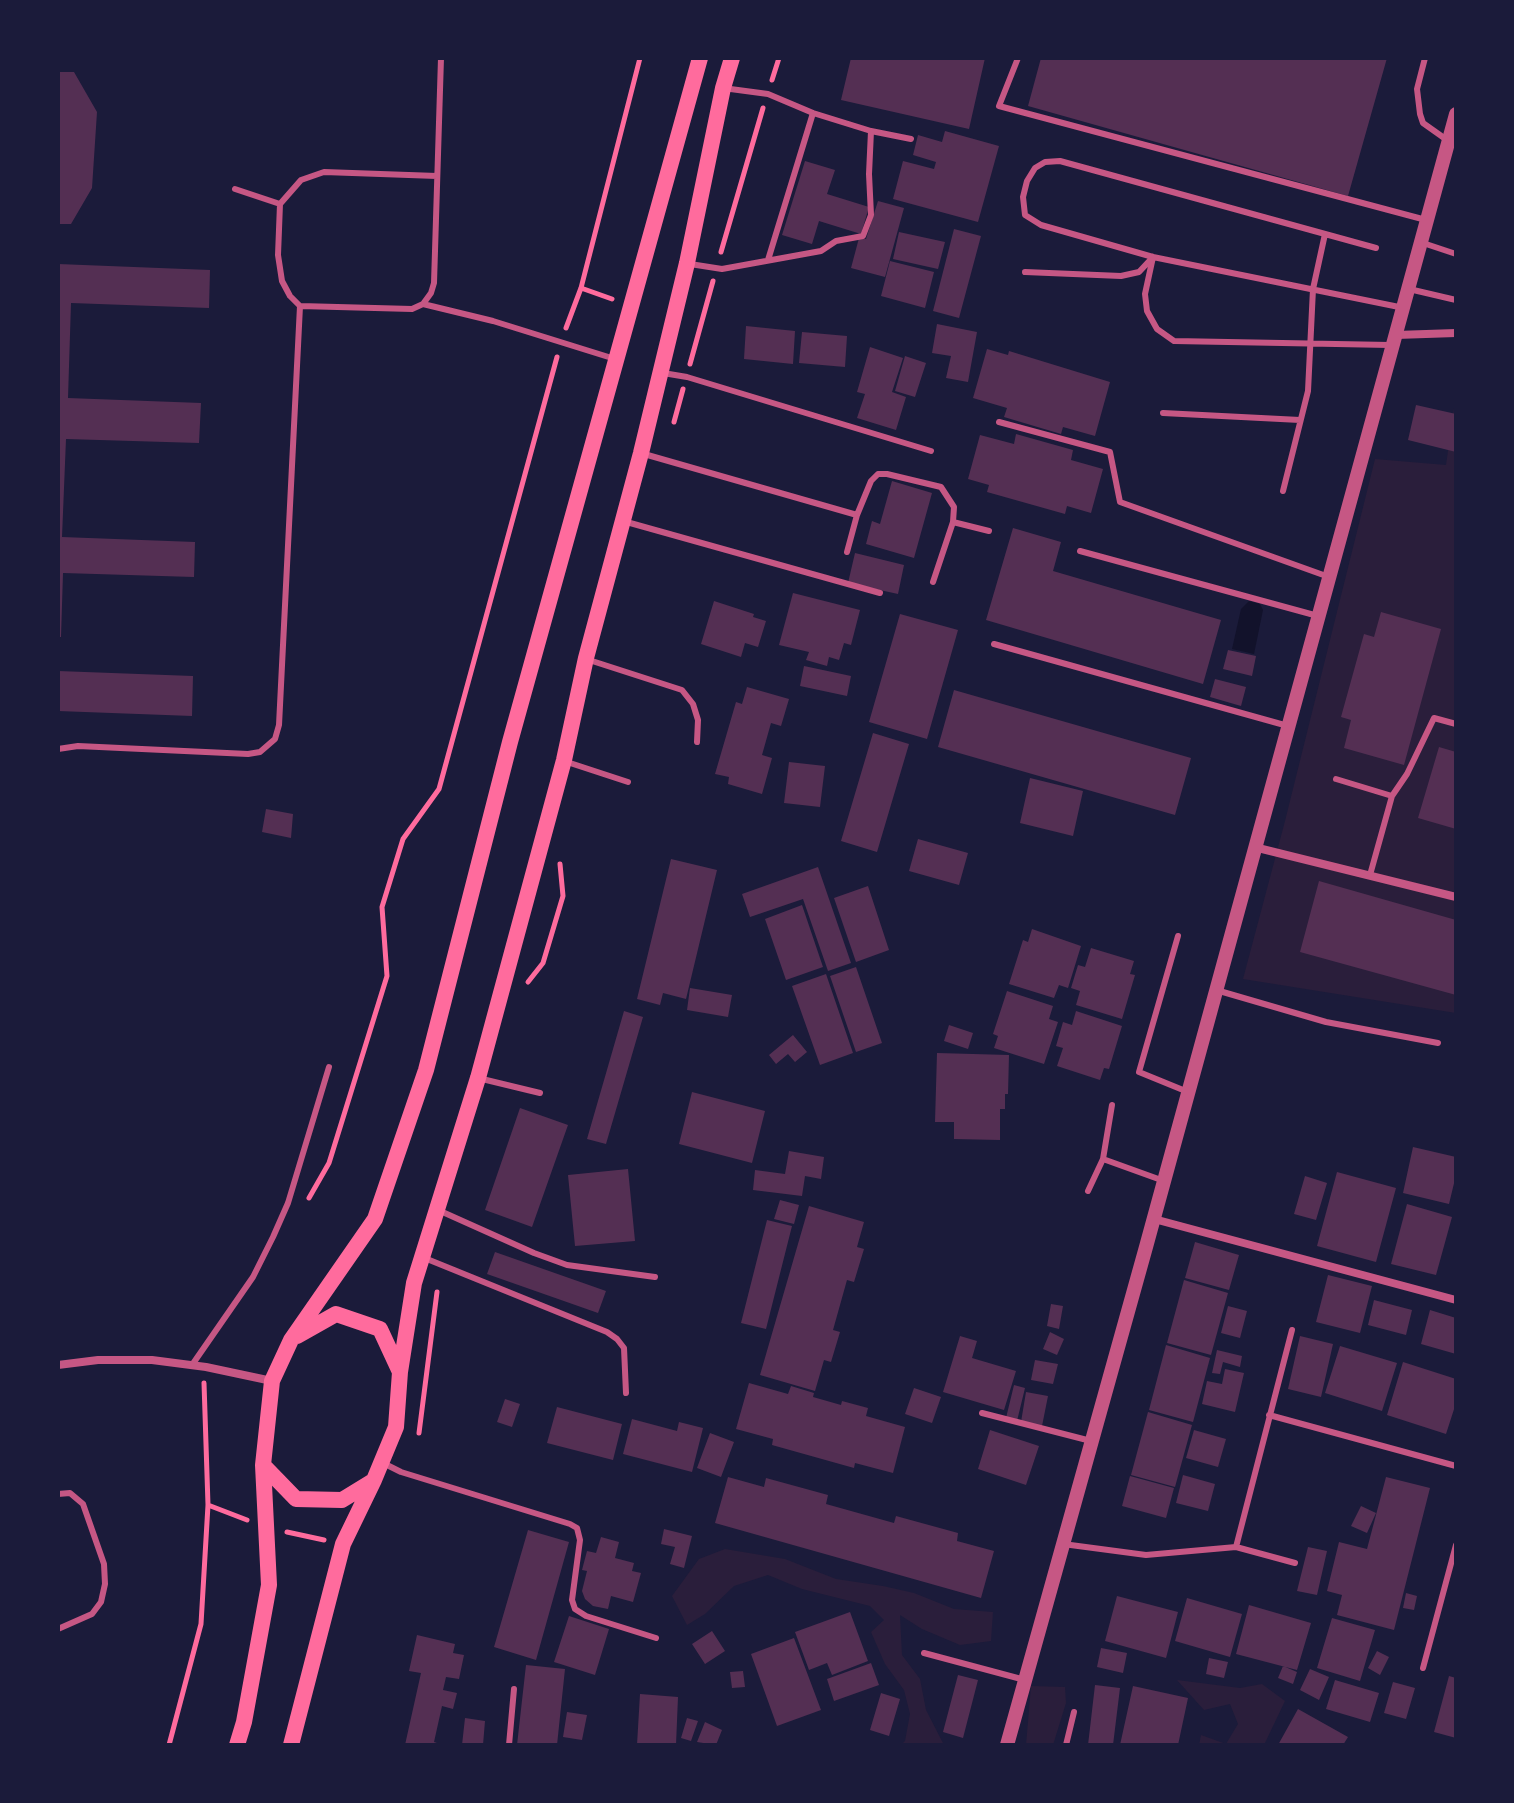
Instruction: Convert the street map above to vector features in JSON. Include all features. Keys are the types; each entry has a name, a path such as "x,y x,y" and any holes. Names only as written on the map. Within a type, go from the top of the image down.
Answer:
{"main road":[{"path":"237,1745 269,1585 263,1465 272,1381 291,1340 375,1219 426,1070 510,742 700,58"},
{"path":"291,1745 343,1544 396,1427 400,1372 414,1283 478,1078 564,760 586,658 641,453 687,263 732,58"},
{"path":"291,1340 336,1314 380,1329 400,1372"},
{"path":"263,1465 296,1499 342,1500 374,1480"}],"street":[{"path":"1007,1745 1456,114"},
{"path":"1395,340 1456,333"},
{"path":"1254,847 1456,897"},
{"path":"1154,1219 1456,1300"},
{"path":"58,1365 122,1358 206,1367 272,1381"}],"lane":[{"path":"437,176 324,172 301,180 280,204 278,255 282,281 290,296 300,306 412,309 423,304 431,293 434,283 441,58"},
{"path":"1018,58 999,106 1426,220"},
{"path":"1425,58 1417,89 1420,114 1423,123 1448,141"},
{"path":"723,88 768,94 813,113 871,131 911,139"},
{"path":"768,260 813,113"},
{"path":"687,263 722,269 821,251 836,241 863,236 871,215 871,131"},
{"path":"1376,248 1060,161 1045,162 1035,168 1027,181 1023,197 1025,215 1041,225 1153,257 1404,308"},
{"path":"235,189 280,204"},
{"path":"1283,491 1308,391 1313,289 1325,234"},
{"path":"1420,242 1456,254"},
{"path":"1025,272 1121,276 1139,272 1153,257"},
{"path":"1153,257 1145,294 1147,311 1157,329 1174,341 1312,345 1395,340"},
{"path":"1409,289 1456,300"},
{"path":"423,304 615,359"},
{"path":"58,749 78,746 248,754 260,752 275,739 279,725 300,306"},
{"path":"659,372 687,377 931,451"},
{"path":"1163,413 1300,420"},
{"path":"999,422 1110,452 1120,502 1329,577"},
{"path":"641,453 857,515"},
{"path":"847,552 857,515 871,481 878,474 941,487 954,507 953,522 933,582"},
{"path":"623,521 880,593"},
{"path":"953,522 989,531"},
{"path":"1080,551 1318,616"},
{"path":"994,644 1288,726"},
{"path":"586,658 682,690 693,704 698,720 697,742"},
{"path":"1370,875 1392,796 1407,774 1434,718 1456,724"},
{"path":"564,760 628,782"},
{"path":"1336,779 1392,796"},
{"path":"1178,936 1139,1072 1188,1092"},
{"path":"1216,990 1326,1022 1438,1043"},
{"path":"192,1365 253,1277 273,1237 288,1203 329,1067"},
{"path":"478,1078 540,1093"},
{"path":"1088,1191 1103,1159 1112,1105"},
{"path":"1103,1159 1164,1181"},
{"path":"438,1210 567,1265 655,1277"},
{"path":"422,1257 607,1332 624,1348 626,1393"},
{"path":"1236,1547 1292,1330"},
{"path":"982,1413 1092,1442"},
{"path":"1269,1415 1456,1466"},
{"path":"381,1462 401,1472 577,1528 580,1540 572,1600 575,1609 586,1616 656,1638"},
{"path":"58,1494 70,1493 83,1504 104,1564 105,1584 101,1602 92,1614 58,1629"},
{"path":"1063,1544 1146,1555 1236,1547 1295,1563"},
{"path":"1423,1668 1456,1545"},
{"path":"924,1653 1025,1680"},
{"path":"509,1745 514,1689"},
{"path":"1066,1745 1074,1712"}],"path":[{"path":"308,1201 329,1163 387,976 382,907 403,839 439,789 561,342 581,288 640,58"},
{"path":"169,1745 201,1624 208,1505 203,1396 206,1367"}],"shaded area":[{"path":"1456,394 1456,1013 1243,979 1375,459 1446,465"},
{"path":"1249,601 1260,604 1263,610 1254,654 1232,649 1241,609"},
{"path":"725,1549 785,1559 836,1579 914,1593 954,1609 993,1612 991,1641 960,1645 922,1629 900,1615 902,1655 920,1679 926,1710 944,1745 901,1745 905,1741 910,1714 904,1690 885,1664 871,1632 884,1620 870,1606 802,1589 768,1575 734,1586 705,1614 687,1625 672,1596 699,1559"},
{"path":"1177,1680 1240,1688 1262,1684 1285,1701 1264,1745 1199,1745 1201,1735 1226,1744 1238,1724 1230,1704 1204,1710"},
{"path":"1031,1686 1065,1687 1066,1703 1053,1745 1026,1745"}],"building":[{"path":"851,58 985,58 969,129 841,100"},
{"path":"1041,58 1387,58 1348,196 1028,106"},
{"path":"58,72 74,72 97,112 92,188 71,224 58,224"},
{"path":"945,131 999,146 978,222 893,199 903,161 934,169 936,162 913,155 918,135 942,142"},
{"path":"805,161 835,170 827,194 869,207 861,234 819,221 812,244 782,235"},
{"path":"878,201 904,208 885,277 851,268 859,238 866,239"},
{"path":"954,229 981,236 959,318 933,311"},
{"path":"899,232 945,242 938,269 893,259"},
{"path":"890,261 934,272 925,308 881,296"},
{"path":"58,264 210,270 209,308 71,303 68,398 201,403 199,443 66,439 62,537 195,542 194,577 63,573 61,637 58,637"},
{"path":"937,324 977,332 968,382 946,378 951,356 932,353"},
{"path":"746,326 795,331 793,364 744,359"},
{"path":"802,332 847,336 845,367 799,363"},
{"path":"870,347 903,358 892,392 906,397 896,430 857,418 865,394 857,392"},
{"path":"987,349 1008,355 1009,351 1110,382 1095,436 1063,427 1061,434 1004,417 1007,408 973,398"},
{"path":"905,356 926,363 915,397 895,391"},
{"path":"1416,405 1456,414 1456,452 1408,440"},
{"path":"1016,434 1073,450 1071,460 1103,469 1091,513 1067,506 1065,514 987,492 989,485 968,479 980,435 1014,444"},
{"path":"892,481 932,493 914,558 866,544 872,521 880,524"},
{"path":"1013,528 1061,542 1053,571 1221,620 1203,684 986,620"},
{"path":"855,553 904,565 898,594 848,583"},
{"path":"793,593 860,610 851,645 844,643 839,660 829,657 827,666 806,660 809,652 779,645"},
{"path":"714,601 766,621 758,647 745,643 741,657 701,644"},
{"path":"1381,612 1441,629 1404,765 1344,748 1351,720 1341,717 1364,634 1374,637"},
{"path":"900,614 958,630 927,739 869,722"},
{"path":"1228,650 1256,656 1252,676 1223,669"},
{"path":"804,666 851,676 847,696 800,686"},
{"path":"58,671 193,676 192,716 58,711"},
{"path":"1215,679 1246,687 1241,706 1210,697"},
{"path":"747,687 789,699 781,726 771,723 762,755 772,758 762,794 728,784 729,777 715,774 736,702 742,704"},
{"path":"954,690 1191,758 1175,815 938,747"},
{"path":"873,733 909,744 877,852 841,841"},
{"path":"1439,747 1456,752 1456,829 1418,818"},
{"path":"789,762 825,766 820,807 784,803"},
{"path":"1030,778 1083,791 1073,836 1020,823"},
{"path":"266,809 293,814 291,838 262,832"},
{"path":"918,839 968,853 959,885 909,871"},
{"path":"671,859 717,870 686,999 663,993 660,1005 637,999"},
{"path":"818,867 851,963 828,971 803,899 750,917 742,894"},
{"path":"1319,881 1456,920 1456,995 1300,952"},
{"path":"868,886 889,950 856,962 834,898"},
{"path":"802,905 823,967 786,980 765,919"},
{"path":"1032,929 1081,946 1068,988 1059,985 1054,998 1009,984 1023,940 1028,942"},
{"path":"1091,948 1134,961 1130,974 1135,975 1122,1019 1076,1005 1080,991 1071,988 1078,965 1085,967"},
{"path":"856,967 882,1043 856,1052 830,976"},
{"path":"826,974 853,1053 820,1065 792,986"},
{"path":"690,988 732,995 728,1017 687,1010"},
{"path":"1007,991 1053,1006 1049,1019 1058,1022 1044,1064 994,1048 998,1036 993,1034"},
{"path":"624,1011 643,1017 606,1144 587,1139"},
{"path":"1076,1011 1122,1026 1109,1069 1104,1068 1100,1080 1057,1066 1063,1048 1056,1046 1063,1022 1072,1025"},
{"path":"949,1025 973,1033 968,1049 944,1041"},
{"path":"793,1035 807,1052 795,1062 788,1054 776,1064 769,1055"},
{"path":"937,1053 1009,1055 1008,1094 1005,1094 1005,1109 1000,1109 1000,1140 954,1139 954,1122 935,1122"},
{"path":"692,1092 765,1111 752,1163 679,1144"},
{"path":"520,1108 568,1125 532,1227 485,1210"},
{"path":"1413,1147 1456,1157 1456,1175 1449,1204 1403,1193"},
{"path":"789,1151 824,1157 821,1179 805,1176 802,1196 753,1190 755,1170 785,1174"},
{"path":"628,1169 635,1241 575,1246 568,1175"},
{"path":"1337,1172 1396,1188 1376,1262 1317,1246"},
{"path":"1305,1176 1327,1183 1316,1220 1294,1214"},
{"path":"780,1200 799,1205 794,1224 774,1219"},
{"path":"1407,1204 1452,1217 1436,1275 1391,1264"},
{"path":"809,1206 864,1222 857,1247 864,1249 854,1282 847,1280 833,1330 840,1332 831,1362 824,1360 815,1391 760,1375"},
{"path":"767,1220 792,1226 766,1329 741,1323"},
{"path":"1195,1242 1239,1255 1229,1290 1185,1278"},
{"path":"495,1252 606,1291 598,1313 487,1274"},
{"path":"1328,1275 1372,1286 1360,1333 1316,1322"},
{"path":"1184,1280 1228,1293 1211,1355 1167,1343"},
{"path":"1374,1300 1412,1310 1406,1335 1368,1325"},
{"path":"1051,1304 1063,1306 1059,1329 1047,1326"},
{"path":"1228,1306 1247,1311 1240,1338 1221,1333"},
{"path":"1430,1310 1456,1318 1456,1354 1421,1344"},
{"path":"1050,1332 1064,1339 1057,1355 1043,1349"},
{"path":"960,1336 977,1341 972,1358 1016,1371 1004,1410 943,1392"},
{"path":"1300,1336 1333,1344 1321,1397 1288,1389"},
{"path":"1166,1345 1210,1358 1193,1422 1149,1410"},
{"path":"1340,1346 1397,1363 1382,1411 1325,1393"},
{"path":"1217,1350 1242,1356 1240,1367 1223,1362 1220,1374 1212,1373"},
{"path":"1035,1360 1058,1364 1053,1384 1031,1380"},
{"path":"1403,1362 1456,1379 1456,1403 1446,1434 1387,1415"},
{"path":"1225,1369 1244,1373 1235,1412 1202,1404 1207,1381 1222,1384"},
{"path":"749,1383 788,1394 791,1386 814,1393 813,1397 841,1405 842,1401 868,1408 866,1416 905,1427 893,1473 855,1463 854,1468 772,1445 773,1439 736,1429"},
{"path":"1014,1385 1025,1388 1017,1421 1006,1418"},
{"path":"914,1388 941,1397 932,1423 905,1414"},
{"path":"1026,1392 1048,1396 1042,1426 1021,1422"},
{"path":"505,1399 520,1404 512,1427 497,1422"},
{"path":"557,1407 622,1424 613,1460 547,1443"},
{"path":"1148,1412 1192,1425 1175,1487 1131,1475"},
{"path":"632,1419 677,1431 679,1422 703,1428 692,1472 623,1454"},
{"path":"990,1430 1039,1446 1026,1485 978,1469"},
{"path":"1194,1430 1226,1439 1218,1467 1186,1458"},
{"path":"710,1433 734,1442 721,1477 697,1468"},
{"path":"1183,1475 1215,1484 1208,1511 1176,1503"},
{"path":"1130,1476 1174,1488 1166,1518 1122,1506"},
{"path":"728,1477 764,1487 766,1478 828,1495 826,1504 894,1523 896,1516 958,1533 957,1541 994,1551 981,1598 715,1523"},
{"path":"1386,1477 1430,1488 1394,1630 1337,1615 1342,1595 1327,1591 1339,1542 1367,1549"},
{"path":"1361,1506 1376,1513 1367,1533 1351,1526"},
{"path":"664,1529 692,1536 684,1568 670,1564 675,1547 661,1544"},
{"path":"528,1530 569,1542 536,1660 494,1647"},
{"path":"601,1537 619,1542 615,1558 634,1563 632,1571 641,1573 633,1602 611,1596 608,1609 593,1606 585,1599 582,1591 587,1571 582,1570 587,1551 596,1553"},
{"path":"1308,1547 1327,1551 1317,1595 1297,1591"},
{"path":"1406,1593 1417,1596 1414,1610 1403,1608"},
{"path":"1117,1596 1178,1612 1166,1658 1105,1641"},
{"path":"1187,1598 1242,1614 1230,1657 1175,1641"},
{"path":"1249,1605 1311,1623 1297,1670 1236,1654"},
{"path":"850,1612 868,1661 832,1675 827,1663 809,1670 795,1632"},
{"path":"569,1616 609,1629 595,1675 554,1662"},
{"path":"1332,1618 1375,1630 1360,1681 1317,1668"},
{"path":"712,1631 725,1651 705,1664 692,1644"},
{"path":"417,1635 455,1644 453,1653 464,1655 459,1679 446,1677 443,1690 457,1693 453,1709 442,1706 434,1742 443,1745 405,1745 421,1673 409,1671"},
{"path":"794,1638 821,1710 777,1726 751,1654"},
{"path":"1101,1648 1127,1653 1123,1673 1097,1667"},
{"path":"1377,1651 1389,1657 1380,1675 1368,1668"},
{"path":"1209,1658 1228,1662 1224,1678 1206,1674"},
{"path":"871,1663 879,1685 834,1701 827,1679"},
{"path":"526,1665 565,1669 557,1745 517,1745"},
{"path":"1283,1666 1297,1672 1293,1684 1278,1678"},
{"path":"1310,1669 1329,1677 1319,1700 1300,1690"},
{"path":"743,1671 745,1687 732,1688 730,1672"},
{"path":"958,1675 978,1680 963,1738 943,1732"},
{"path":"1449,1676 1456,1678 1456,1738 1434,1732"},
{"path":"1335,1680 1379,1693 1370,1722 1326,1709"},
{"path":"1393,1682 1415,1688 1406,1719 1384,1713"},
{"path":"1095,1685 1120,1688 1113,1745 1088,1745"},
{"path":"1133,1686 1188,1698 1178,1745 1120,1745"},
{"path":"881,1693 900,1699 889,1736 870,1730"},
{"path":"640,1694 678,1697 676,1745 637,1745"},
{"path":"1298,1709 1348,1737 1343,1745 1278,1745"},
{"path":"567,1712 587,1715 582,1740 563,1737"},
{"path":"465,1718 485,1721 483,1745 462,1745"},
{"path":"687,1718 698,1721 691,1741 681,1738"},
{"path":"705,1722 722,1730 716,1745 697,1742"}]}
